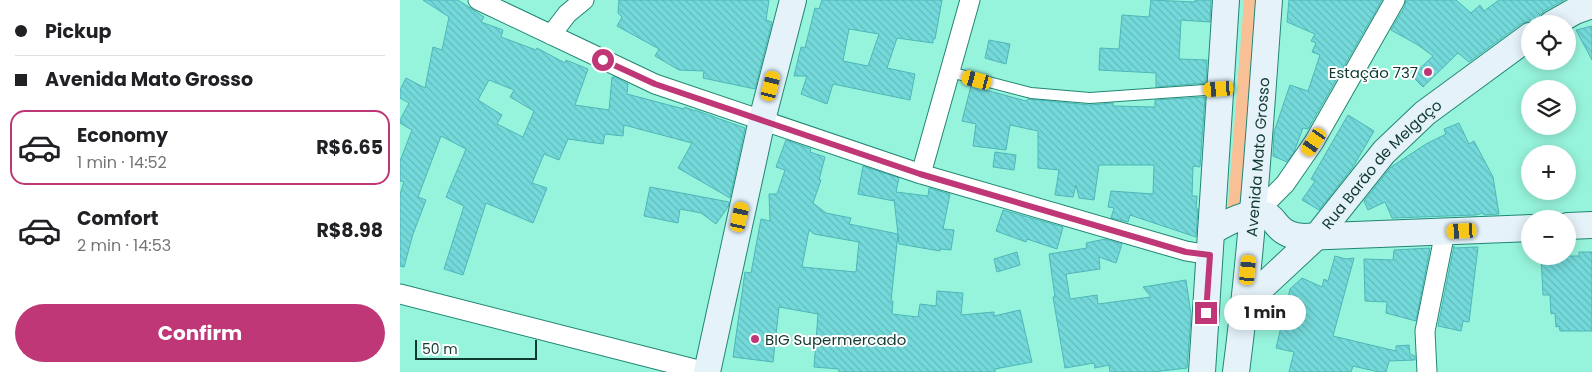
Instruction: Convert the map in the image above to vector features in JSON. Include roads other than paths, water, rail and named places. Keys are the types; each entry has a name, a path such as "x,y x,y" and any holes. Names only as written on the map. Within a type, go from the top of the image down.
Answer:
{"street":[{"path":"478,0 655,84 920,174 1186,252 1210,243 1229,221 1253,214 1266,214 1288,234 1298,236 1521,228"},
{"path":"551,35 567,14 584,0"},
{"path":"400,294 706,372 762,120 793,0"},
{"path":"920,174 970,0"},
{"path":"1202,372 1226,0"},
{"name":"Avenida Mato Grosso","path":"1236,372 1245,308 1269,0"},
{"path":"1253,214 1285,184 1314,142 1395,0"},
{"path":"1568,15 1592,5"},
{"name":"Rua Barão de Melgaço","path":"1245,308 1261,288 1317,236 1384,152 1425,113 1521,43"},
{"path":"1576,226 1592,225"},
{"path":"1428,372 1425,331 1445,232"}],"lane":[{"path":"950,72 1031,93 1090,98 1219,89"}],"place":[{"name":"Estação 737","path":"1428,72"},
{"name":"BIG Supermercado","path":"755,339"}]}
